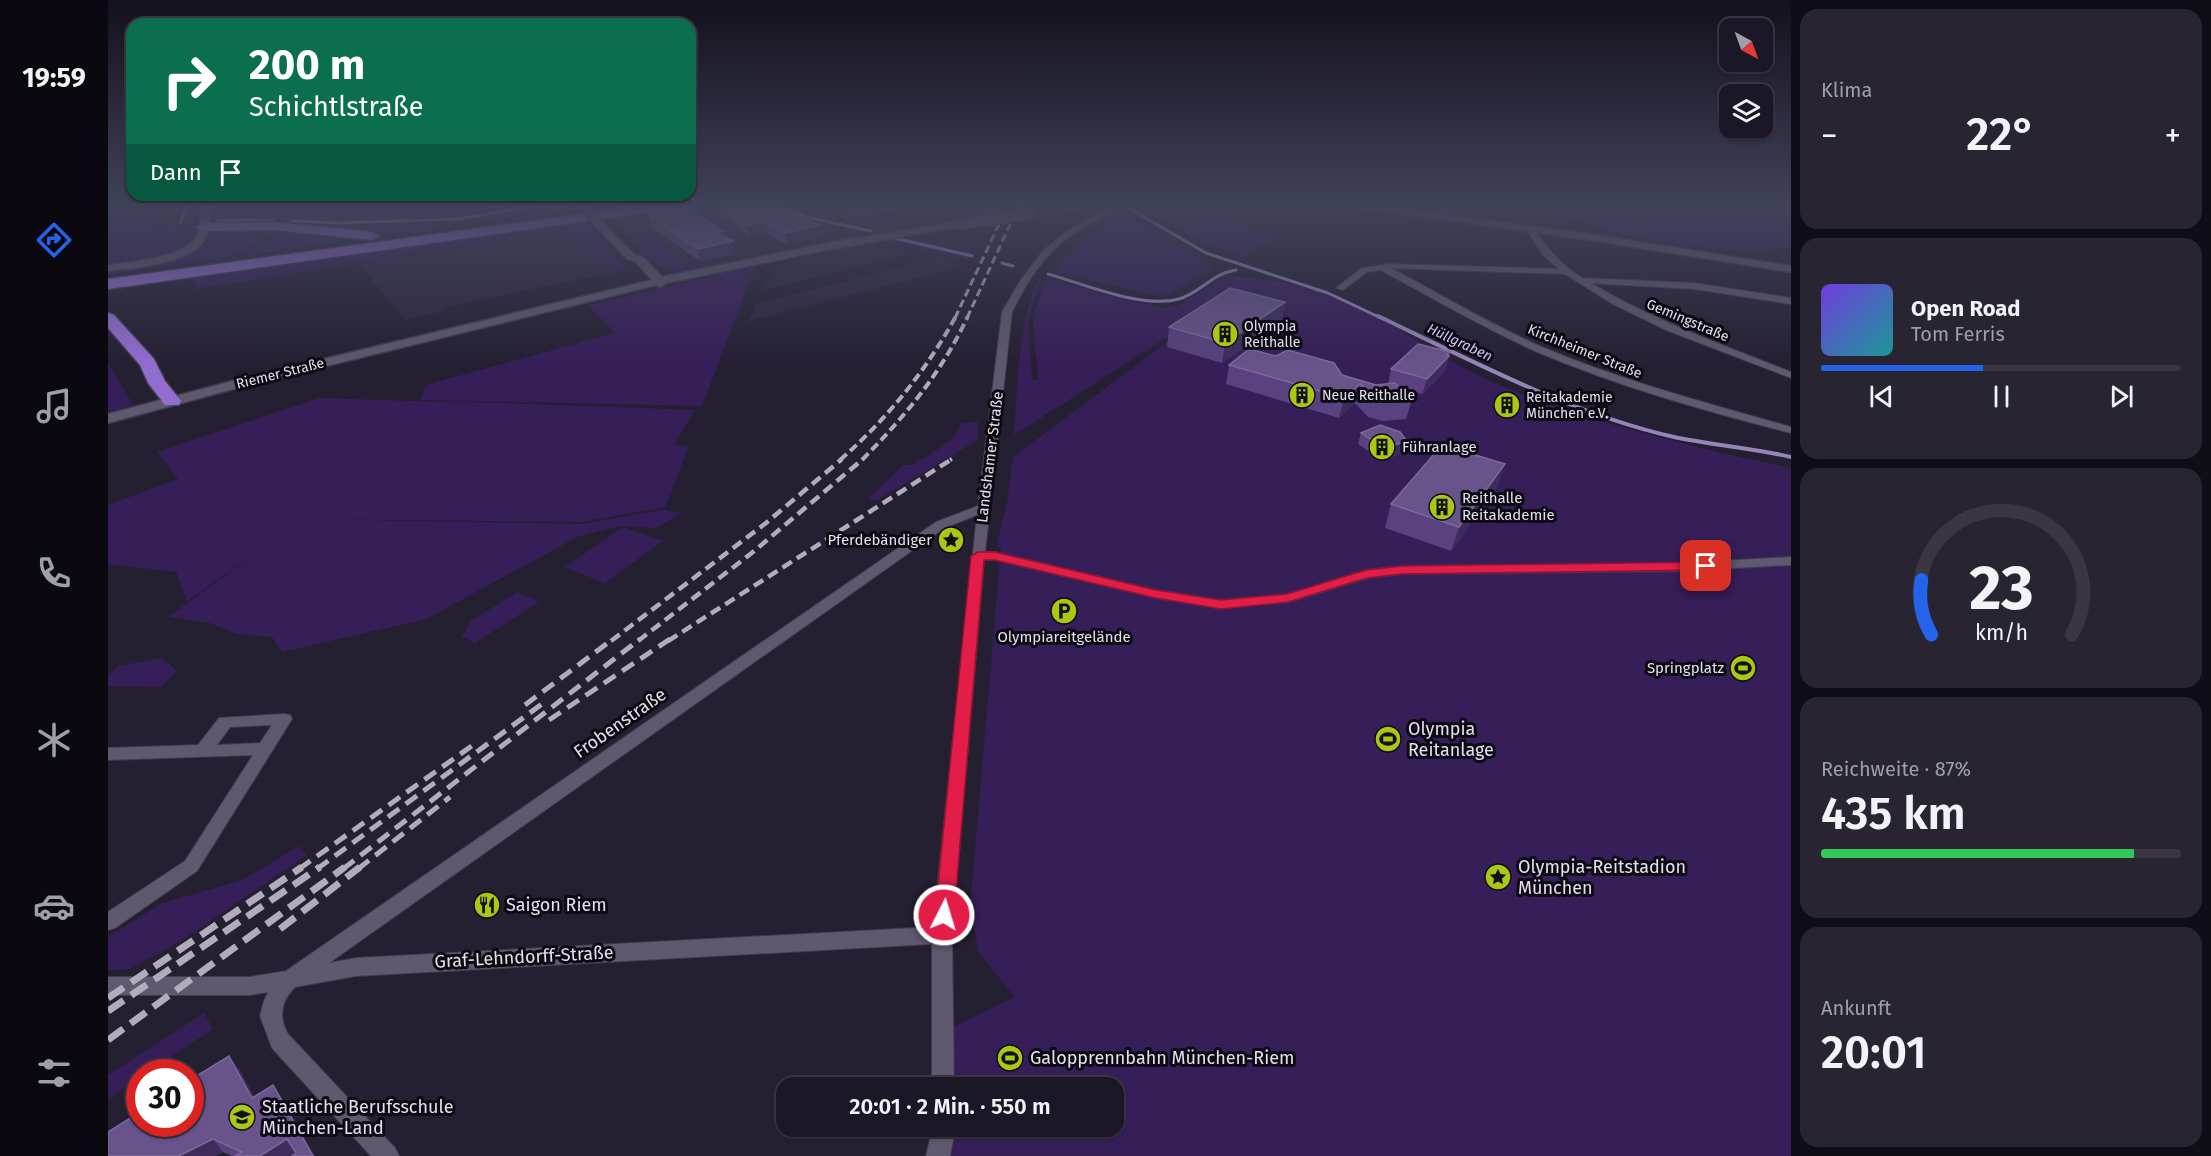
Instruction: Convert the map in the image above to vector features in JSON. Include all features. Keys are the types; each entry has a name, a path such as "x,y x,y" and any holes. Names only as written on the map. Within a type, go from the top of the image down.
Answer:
{"highway":[{"path":"108,278 224,259"},
{"path":"108,278 248,259"},
{"path":"108,284 284,259"},
{"path":"108,301 117,294 140,285 240,265"},
{"path":"108,318 148,363 157,383 180,399"}],"street":[{"path":"108,268 158,259"},
{"path":"630,259 629,261 654,281"},
{"name":"Riemer Straße","path":"654,281 766,259"},
{"name":"Landshamer Straße","path":"943,1077 942,935 983,508 1007,312 1024,279 1040,259"},
{"name":"Gemingstraße","path":"1553,259 1567,272 1614,301 1669,328 1791,375"},
{"path":"1725,259 1791,269"},
{"name":"Riemer Straße","path":"108,419 654,281 743,264"},
{"path":"1340,288 1365,270 1382,267 1567,272"},
{"name":"Kirchheimer Straße","path":"1382,267 1496,328 1560,358 1693,405 1790,428"},
{"path":"1582,280 1694,286 1791,301"},
{"name":"Frobenstraße","path":"286,982 940,525 983,508"},
{"path":"978,556 995,556 1156,594 1221,604 1288,598 1366,574 1402,570 1684,567 1791,561"},
{"path":"108,922 191,866 284,719 225,722 203,751"},
{"path":"108,754 265,749"},
{"name":"Graf-Lehndorff-Straße","path":"108,986 250,986 286,982 356,967 942,935"},
{"path":"286,982 270,1006 270,1018 280,1041 387,1156"},
{"path":"938,1156 942,1137"}],"shaded area":[{"path":"108,259 151,259 146,260 108,266"},
{"path":"178,259 215,259 108,275 108,271"},
{"path":"309,259 382,259 197,289 192,275"},
{"path":"389,259 605,259 620,271 445,307 448,310 405,320 359,264"},
{"path":"605,259 617,259 626,270 620,271"},
{"path":"649,259 675,259 692,270 664,269"},
{"path":"675,259 747,259 692,270"},
{"path":"799,259 887,259 764,290 779,264"},
{"path":"932,259 946,259 957,268 749,321 756,304"},
{"path":"1066,259 1198,259 1213,268 1169,294 1158,296 1052,272"},
{"path":"756,266 702,406 421,400 425,385 615,333 588,305"},
{"name":"Olympia Reitanlage","path":"1226,276 1287,283 1346,301 1462,367 1538,400 1680,443 1791,468 1791,1156 951,1156 955,1137 1124,1137 1124,1077 956,1077 951,1028 1015,997 979,953 970,908 1001,548 996,547 1007,502 1013,457 1213,308 1014,435 1020,354 1026,315 1039,277 1042,278 1028,320 1032,380 1038,380 1033,319 1045,278 1161,308 1178,306"},
{"path":"108,363 133,405 108,413"},
{"path":"320,398 445,402 441,407 446,401 695,410 674,445 689,446 665,507 582,522 305,519 581,524 663,510 682,513 655,528 621,526 579,536 426,619 282,652 272,637 237,634 210,623 168,617 266,546 187,601 176,572 108,564 108,505 178,479 157,452"},
{"path":"978,422 978,440 876,501 868,499 903,465 914,465 918,459 924,459 954,437 962,423"},
{"path":"623,527 663,541 605,583 565,567"},
{"path":"517,592 539,602 475,643 462,637 471,621"},
{"path":"162,658 177,671 161,687 108,686 108,676 118,666"},
{"path":"299,846 307,855 184,939 130,969 108,970 108,937 162,903 243,880"},
{"path":"204,1013 213,1029 168,1059 133,1059"},
{"path":"126,1063 126,1087 108,1099 108,1075"}],"building":[{"path":"1230,288 1285,302 1225,343 1169,327"},
{"path":"1418,344 1450,352 1447,355 1449,356 1427,379 1391,369"},
{"path":"1249,349 1276,356 1288,350 1334,363 1342,375 1376,385 1395,383 1412,399 1388,401 1373,397 1360,384 1344,398 1229,365"},
{"path":"1380,425 1400,432 1407,441 1395,445 1376,443 1361,433"},
{"path":"1442,445 1505,464 1459,527 1391,504"},
{"name":"Staatliche Berufsschule München-Land","path":"229,1056 252,1098 273,1085 313,1156 292,1156 296,1153 287,1139 260,1156 235,1156 242,1152 213,1139 179,1156 108,1156 108,1132 126,1121 126,1137 204,1137 204,1071"}],"waterway":[{"name":"Hüllgraben","path":"1224,259 1328,293 1381,318"},
{"path":"1002,263 1013,266"},
{"path":"1048,274 1113,294 1148,301 1164,301 1187,296 1220,275 1236,270"},
{"name":"Hüllgraben","path":"1378,316 1523,385 1598,415 1674,437 1791,457"}],"railway":[{"path":"956,316 983,259"},
{"path":"967,317 994,259"},
{"path":"840,460 874,428 919,375 956,316"},
{"path":"863,459 921,393 946,357 967,317"},
{"path":"611,641 766,523 842,459"},
{"path":"638,641 753,552 863,459"},
{"path":"668,641 952,459 950,460"},
{"path":"525,705 613,639"},
{"path":"343,869 640,639"},
{"path":"549,720 670,639"},
{"path":"317,869 542,704"},
{"path":"299,869 473,745"},
{"path":"358,869 450,797"},
{"path":"108,998 302,867"},
{"path":"108,1011 320,867"},
{"path":"108,1040 345,867"},
{"path":"280,929 360,867"}],"place":[{"name":"Olympia Reithalle","path":"1225,334"},
{"name":"Neue Reithalle","path":"1302,395"},
{"name":"Reitakademie München e.V.","path":"1507,405"},
{"name":"Führanlage","path":"1382,447"},
{"name":"Reithalle Reitakademie","path":"1442,507"},
{"name":"Pferdebändiger","path":"951,540"},
{"name":"Olympiareitgelände","path":"1064,611"},
{"name":"Springplatz","path":"1743,668"},
{"name":"Olympia Reitanlage","path":"1388,739"},
{"name":"Olympia-Reitstadion München","path":"1498,877"},
{"name":"Saigon Riem","path":"487,905"},
{"name":"Galopprennbahn München-Riem","path":"1010,1058"},
{"name":"Staatliche Berufsschule München-Land","path":"242,1117"}],"route":[{"path":"944,915 978,556 995,556 1156,594 1221,604 1253,603 1288,598 1366,574 1402,570 1706,566"}]}
